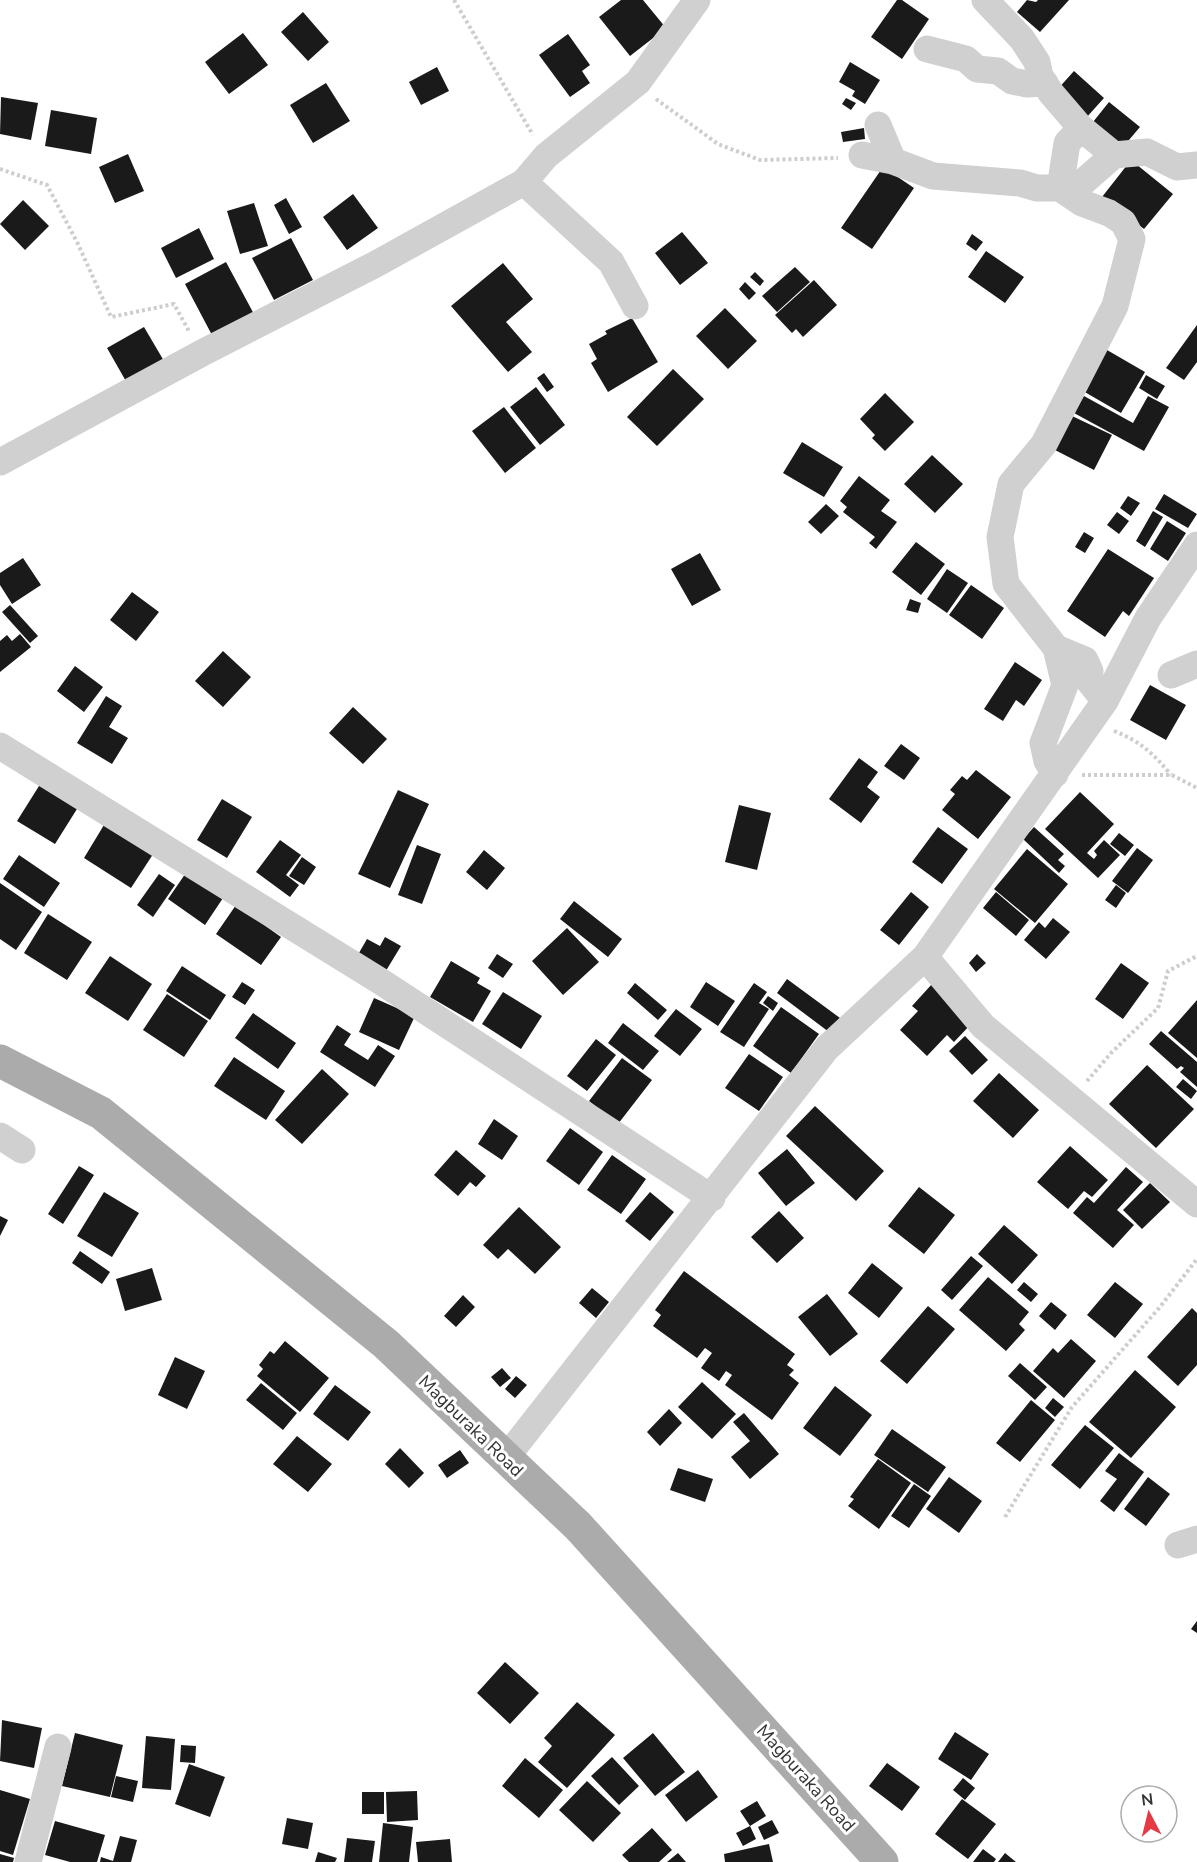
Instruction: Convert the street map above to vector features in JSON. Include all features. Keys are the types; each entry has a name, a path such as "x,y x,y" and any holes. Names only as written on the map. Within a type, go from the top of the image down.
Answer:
{"main road":[{"name":"Magburaka Road","path":"0,1061 100,1113 386,1344 578,1527 882,1862"}],"street":[{"path":"0,462 202,353 376,264 524,182 546,156 638,82 697,0"},
{"path":"985,0 1022,39 1037,62 1045,83 1081,128 1114,154"},
{"path":"927,49 966,59 977,69 998,71 1012,81 1027,84 1045,83"},
{"path":"878,125 893,161"},
{"path":"1060,188 1067,143 1081,128"},
{"path":"862,154 893,161 933,176 1074,190 1114,154 1147,152 1177,167 1197,165"},
{"path":"524,182 611,262 635,306"},
{"path":"1055,774 1047,761 1043,743 1065,685 1056,648 1006,584 1000,537 1011,484 1044,444 1115,306 1132,239 1124,222 1082,202 1060,188"},
{"path":"505,1459 712,1198 827,1048 925,957 1098,712 1148,618 1197,545"},
{"path":"1056,648 1085,660 1090,671 1089,681 1098,712"},
{"path":"1171,675 1197,664"},
{"path":"0,746 373,976 712,1198"},
{"path":"925,957 983,1026 1197,1204"},
{"path":"28,1862 58,1747"}],"path":[{"path":"454,0 546,156"},
{"path":"638,82 664,107 718,144 760,160 825,160 862,154"},
{"path":"0,169 47,185 78,244 111,317 174,304 202,353"},
{"path":"1098,712 1153,752 1172,775 1197,788"},
{"path":"1055,774 1172,775"},
{"path":"1071,1100 1112,1052 1158,1008 1168,971 1197,956"},
{"path":"1005,1516 1072,1407 1160,1307 1197,1259"}],"building":[{"path":"621,0 643,0 666,28 630,56 599,17"},
{"path":"897,0 902,0 929,19 902,59 871,37"},
{"path":"1027,0 1036,2 1038,0 1069,0 1040,32 1017,12"},
{"path":"303,12 329,42 308,61 281,32"},
{"path":"243,33 268,65 229,94 205,62"},
{"path":"568,34 590,65 582,71 590,83 570,97 539,55"},
{"path":"850,62 880,80 865,104 852,96 855,91 839,82"},
{"path":"437,67 449,91 421,105 409,82"},
{"path":"1074,71 1104,98 1086,118 1056,91"},
{"path":"326,83 350,121 313,143 290,105"},
{"path":"1,97 38,103 31,140 0,134"},
{"path":"846,98 856,103 851,110 842,104"},
{"path":"1109,102 1140,127 1123,147 1093,122"},
{"path":"51,110 97,118 91,154 45,146"},
{"path":"864,128 865,139 843,142 841,132"},
{"path":"128,154 144,191 115,203 99,167"},
{"path":"1131,160 1173,194 1144,229 1102,197"},
{"path":"883,167 914,188 872,249 841,228"},
{"path":"353,194 378,228 347,250 323,217"},
{"path":"286,198 302,227 289,234 274,205"},
{"path":"23,200 49,226 25,250 0,224"},
{"path":"254,203 268,246 240,254 227,211"},
{"path":"199,228 214,259 176,278 161,248"},
{"path":"682,232 708,263 680,285 655,253"},
{"path":"972,234 983,242 976,251 966,244"},
{"path":"291,238 313,280 274,300 252,258"},
{"path":"986,251 1024,277 1005,303 968,277"},
{"path":"226,262 255,316 213,337 185,284"},
{"path":"503,263 533,299 506,322 532,352 508,372 451,306"},
{"path":"795,267 810,282 777,312 762,296"},
{"path":"755,272 764,281 760,286 750,277"},
{"path":"814,280 837,305 803,337 796,329 792,333 775,315"},
{"path":"745,282 756,293 749,300 739,289"},
{"path":"725,308 757,341 728,369 696,336"},
{"path":"632,318 658,362 608,392 591,363 597,359 589,344 607,334 605,331"},
{"path":"1197,325 1197,362 1184,380 1166,368"},
{"path":"144,327 164,361 127,383 107,348"},
{"path":"1107,350 1145,372 1121,413 1083,391"},
{"path":"673,369 704,399 657,446 627,417"},
{"path":"544,373 554,387 547,392 537,378"},
{"path":"1146,375 1165,386 1157,399 1139,388"},
{"path":"536,387 565,425 540,445 510,407"},
{"path":"885,393 914,422 885,451 872,438 875,435 860,419"},
{"path":"1084,396 1133,423 1148,396 1169,407 1144,451 1074,413"},
{"path":"504,407 536,448 505,473 472,431"},
{"path":"1070,415 1112,435 1094,470 1053,449"},
{"path":"802,442 843,467 824,497 783,473"},
{"path":"932,455 963,484 935,513 904,484"},
{"path":"859,476 890,500 881,511 897,522 876,549 869,543 875,537 843,512 847,507 840,501"},
{"path":"1164,494 1197,514 1188,528 1155,509"},
{"path":"1128,496 1140,503 1131,516 1120,508"},
{"path":"826,504 839,516 821,534 808,522"},
{"path":"1153,511 1163,517 1145,547 1136,541"},
{"path":"1117,512 1129,521 1119,534 1107,525"},
{"path":"1167,521 1186,533 1168,561 1150,549"},
{"path":"1084,532 1094,538 1085,553 1075,547"},
{"path":"916,542 945,564 921,595 892,572"},
{"path":"1108,549 1154,578 1129,616 1123,611 1105,637 1067,611"},
{"path":"700,553 721,590 692,606 671,569"},
{"path":"23,558 41,585 12,604 0,585 0,573"},
{"path":"947,569 968,583 947,613 927,599"},
{"path":"971,585 1004,608 982,639 949,615"},
{"path":"132,592 159,612 136,641 110,620"},
{"path":"910,599 921,603 918,613 906,610"},
{"path":"10,605 38,636 30,643 2,612"},
{"path":"20,634 31,647 0,672 0,641 7,635 12,641"},
{"path":"223,651 251,677 223,707 195,681"},
{"path":"1015,662 1042,680 1024,706 1016,700 1003,721 984,709"},
{"path":"75,666 103,687 84,712 57,691"},
{"path":"1150,685 1186,705 1166,740 1130,720"},
{"path":"106,696 122,706 109,727 128,738 112,764 77,743"},
{"path":"353,707 387,739 363,764 329,733"},
{"path":"901,744 920,758 904,780 884,766"},
{"path":"859,758 878,772 867,787 880,797 861,823 829,799"},
{"path":"976,770 1011,797 978,839 942,810 955,794 950,790 962,776 967,780"},
{"path":"44,778 82,801 55,844 17,821"},
{"path":"398,790 429,804 390,888 358,874"},
{"path":"1080,792 1114,824 1087,853 1094,859 1097,855 1094,851 1104,840 1120,855 1098,878 1045,829"},
{"path":"222,799 252,817 227,858 197,840"},
{"path":"739,805 771,813 757,870 725,862"},
{"path":"110,815 159,845 131,888 84,858"},
{"path":"938,827 968,849 942,884 912,862"},
{"path":"1034,827 1064,854 1058,860 1065,866 1059,873 1023,839"},
{"path":"1119,833 1134,845 1125,856 1110,844"},
{"path":"280,840 301,855 286,875 299,885 290,897 256,872"},
{"path":"417,845 441,854 422,904 398,895"},
{"path":"1137,848 1153,860 1128,893 1112,881"},
{"path":"1027,849 1068,884 1035,923 994,889"},
{"path":"484,850 505,868 487,890 466,872"},
{"path":"19,855 60,883 44,907 3,879"},
{"path":"302,857 316,867 304,885 289,876"},
{"path":"190,867 227,892 205,925 168,899"},
{"path":"159,874 175,885 153,917 137,905"},
{"path":"0,883 42,912 16,950 0,939"},
{"path":"1116,885 1126,893 1116,908 1105,900"},
{"path":"911,892 929,907 899,945 880,930"},
{"path":"996,892 1029,920 1016,936 983,908"},
{"path":"574,901 622,939 608,957 560,919"},
{"path":"236,905 281,937 261,965 216,934"},
{"path":"48,914 92,942 67,980 24,953"},
{"path":"1053,918 1070,932 1046,959 1024,940 1039,922 1045,928"},
{"path":"567,928 599,962 563,995 532,961"},
{"path":"385,937 401,946 384,974 356,958 367,939 380,946"},
{"path":"497,954 513,964 503,978 488,968"},
{"path":"977,954 986,963 976,972 969,963"},
{"path":"110,956 152,984 128,1021 85,993"},
{"path":"451,961 480,978 477,983 491,991 473,1022 430,997"},
{"path":"1121,963 1149,983 1123,1019 1095,999"},
{"path":"182,966 226,995 210,1020 166,991"},
{"path":"787,979 840,1018 829,1032 777,993"},
{"path":"242,982 255,990 245,1005 232,997"},
{"path":"706,982 735,1001 718,1026 690,1007"},
{"path":"635,983 667,1010 658,1020 627,993"},
{"path":"754,983 767,992 759,1003 769,1009 744,1047 720,1032"},
{"path":"932,984 973,1022 954,1042 947,1035 927,1056 900,1030 918,1011 912,1006"},
{"path":"503,992 542,1016 521,1049 482,1024"},
{"path":"167,994 208,1021 184,1057 143,1030"},
{"path":"768,996 778,1003 773,1011 763,1003"},
{"path":"374,998 415,1016 399,1050 359,1032"},
{"path":"1197,1000 1197,1058 1168,1033"},
{"path":"781,1007 819,1034 791,1073 753,1046"},
{"path":"676,1009 702,1029 680,1056 654,1036"},
{"path":"253,1013 296,1043 278,1069 235,1038"},
{"path":"623,1023 659,1051 643,1070 608,1043"},
{"path":"337,1025 351,1034 344,1045 368,1060 378,1045 395,1056 375,1087 320,1052"},
{"path":"1161,1031 1197,1062 1197,1087 1180,1072 1184,1068 1181,1066 1177,1069 1149,1044"},
{"path":"965,1036 988,1060 972,1075 949,1051"},
{"path":"596,1039 616,1055 587,1091 567,1076"},
{"path":"749,1054 783,1077 759,1111 725,1088"},
{"path":"234,1057 285,1091 266,1120 214,1086"},
{"path":"622,1058 652,1080 618,1124 589,1101"},
{"path":"1147,1065 1194,1109 1156,1148 1109,1104"},
{"path":"322,1069 349,1094 302,1144 275,1120"},
{"path":"999,1073 1039,1110 1013,1138 973,1101"},
{"path":"1183,1079 1197,1091 1191,1099 1176,1087"},
{"path":"815,1106 884,1171 856,1201 786,1136"},
{"path":"494,1119 518,1136 502,1160 478,1144"},
{"path":"570,1128 603,1152 579,1185 546,1161"},
{"path":"1070,1146 1108,1180 1092,1197 1084,1191 1068,1209 1037,1182"},
{"path":"787,1149 815,1183 786,1206 758,1173"},
{"path":"456,1150 486,1176 476,1187 470,1182 458,1196 434,1175"},
{"path":"612,1155 646,1179 621,1214 587,1190"},
{"path":"79,1166 94,1175 63,1224 48,1214"},
{"path":"1126,1167 1143,1182 1117,1210 1134,1225 1113,1248 1073,1213 1087,1197 1094,1203"},
{"path":"1150,1183 1170,1202 1142,1229 1123,1210"},
{"path":"919,1187 955,1215 924,1254 888,1226"},
{"path":"104,1192 139,1213 112,1257 77,1236"},
{"path":"650,1192 674,1212 650,1241 625,1221"},
{"path":"519,1207 561,1247 535,1274 508,1249 498,1259 483,1245"},
{"path":"779,1211 804,1238 777,1263 751,1237"},
{"path":"0,1216 8,1220 0,1236"},
{"path":"1004,1225 1038,1255 1012,1284 978,1254"},
{"path":"80,1251 110,1272 102,1284 72,1263"},
{"path":"971,1256 983,1266 952,1300 941,1290"},
{"path":"872,1263 903,1288 879,1318 848,1293"},
{"path":"152,1268 162,1300 125,1311 116,1279"},
{"path":"684,1271 795,1354 787,1365 794,1370 789,1375 799,1383 772,1420 725,1385 732,1375 726,1371 719,1381 701,1368 712,1353 705,1348 697,1358 653,1326 661,1315 655,1310"},
{"path":"988,1277 1029,1312 1019,1324 1025,1330 1006,1351 959,1310"},
{"path":"1024,1282 1038,1294 1031,1302 1017,1290"},
{"path":"1115,1282 1143,1304 1115,1338 1087,1315"},
{"path":"592,1288 609,1302 596,1318 579,1303"},
{"path":"827,1294 858,1334 830,1356 798,1317"},
{"path":"463,1295 475,1307 456,1327 444,1316"},
{"path":"1051,1302 1067,1315 1055,1330 1039,1316"},
{"path":"928,1306 955,1329 907,1384 880,1361"},
{"path":"1192,1308 1197,1313 1197,1365 1178,1386 1147,1357"},
{"path":"1071,1339 1096,1361 1064,1398 1033,1371 1053,1348 1058,1353"},
{"path":"285,1341 329,1378 300,1412 257,1376 263,1369 259,1365 270,1351 274,1354"},
{"path":"175,1357 205,1371 187,1409 158,1395"},
{"path":"1020,1363 1047,1387 1035,1400 1008,1376"},
{"path":"502,1368 511,1378 500,1387 491,1377"},
{"path":"1135,1370 1176,1407 1131,1458 1089,1422"},
{"path":"516,1376 527,1385 515,1398 505,1389"},
{"path":"702,1382 736,1414 712,1439 678,1407"},
{"path":"261,1383 297,1413 283,1430 246,1400"},
{"path":"335,1385 371,1412 348,1441 313,1414"},
{"path":"835,1386 872,1415 840,1456 803,1428"},
{"path":"1053,1398 1064,1407 1055,1417 1045,1408"},
{"path":"1031,1400 1055,1420 1020,1462 996,1443"},
{"path":"669,1409 682,1423 660,1446 647,1432"},
{"path":"744,1413 779,1454 750,1479 731,1457 750,1441 733,1422"},
{"path":"1085,1425 1114,1448 1080,1489 1051,1465"},
{"path":"892,1429 946,1467 928,1492 874,1455"},
{"path":"297,1436 332,1464 308,1492 273,1464"},
{"path":"400,1448 424,1473 409,1488 385,1464"},
{"path":"460,1450 469,1463 447,1478 438,1465"},
{"path":"1119,1453 1144,1472 1114,1512 1100,1501 1117,1479 1105,1471"},
{"path":"878,1459 911,1483 879,1529 848,1506 854,1499 850,1497"},
{"path":"678,1468 713,1479 705,1502 670,1490"},
{"path":"949,1477 982,1501 959,1533 926,1509"},
{"path":"1148,1477 1170,1494 1146,1526 1124,1509"},
{"path":"914,1484 931,1496 909,1528 891,1516"},
{"path":"1197,1621 1197,1633 1191,1629"},
{"path":"505,1662 539,1693 510,1724 477,1693"},
{"path":"577,1702 615,1735 567,1788 538,1762 552,1746 544,1738"},
{"path":"2,1720 42,1728 34,1768 0,1761"},
{"path":"955,1732 989,1754 971,1780 938,1759"},
{"path":"75,1733 123,1745 110,1797 62,1786"},
{"path":"653,1733 685,1772 655,1796 623,1758"},
{"path":"146,1736 175,1739 171,1790 142,1788"},
{"path":"181,1745 196,1746 195,1763 180,1762"},
{"path":"612,1757 639,1786 619,1805 591,1776"},
{"path":"525,1758 563,1790 539,1818 502,1786"},
{"path":"887,1763 920,1787 902,1811 869,1786"},
{"path":"189,1764 225,1777 210,1817 175,1804"},
{"path":"698,1770 718,1797 686,1822 665,1795"},
{"path":"116,1776 138,1781 133,1802 111,1797"},
{"path":"963,1778 975,1788 965,1800 953,1790"},
{"path":"587,1781 621,1813 593,1842 559,1810"},
{"path":"0,1790 30,1799 13,1855 0,1851"},
{"path":"417,1791 418,1820 387,1822 386,1792"},
{"path":"362,1792 384,1792 384,1814 362,1814"},
{"path":"962,1799 996,1824 968,1859 935,1834"},
{"path":"757,1801 766,1816 750,1826 740,1811"},
{"path":"287,1818 313,1823 308,1849 282,1844"},
{"path":"772,1820 779,1833 764,1840 758,1827"},
{"path":"55,1821 105,1835 97,1862 70,1862 45,1855"},
{"path":"383,1823 413,1827 409,1862 379,1862"},
{"path":"750,1826 756,1839 743,1846 736,1833"},
{"path":"652,1828 672,1850 659,1862 629,1862 622,1855"},
{"path":"120,1836 137,1840 131,1862 100,1862 101,1857 113,1861"},
{"path":"347,1838 375,1841 372,1862 344,1862"},
{"path":"450,1839 452,1862 418,1862 416,1842"},
{"path":"769,1844 773,1862 725,1862 724,1854"},
{"path":"983,1849 996,1859 994,1862 973,1862"},
{"path":"318,1852 337,1858 335,1862 315,1862"},
{"path":"678,1853 686,1862 667,1862"},
{"path":"1005,1853 1016,1862 998,1862"},
{"path":"0,1854 14,1858 13,1862 0,1862"}]}
